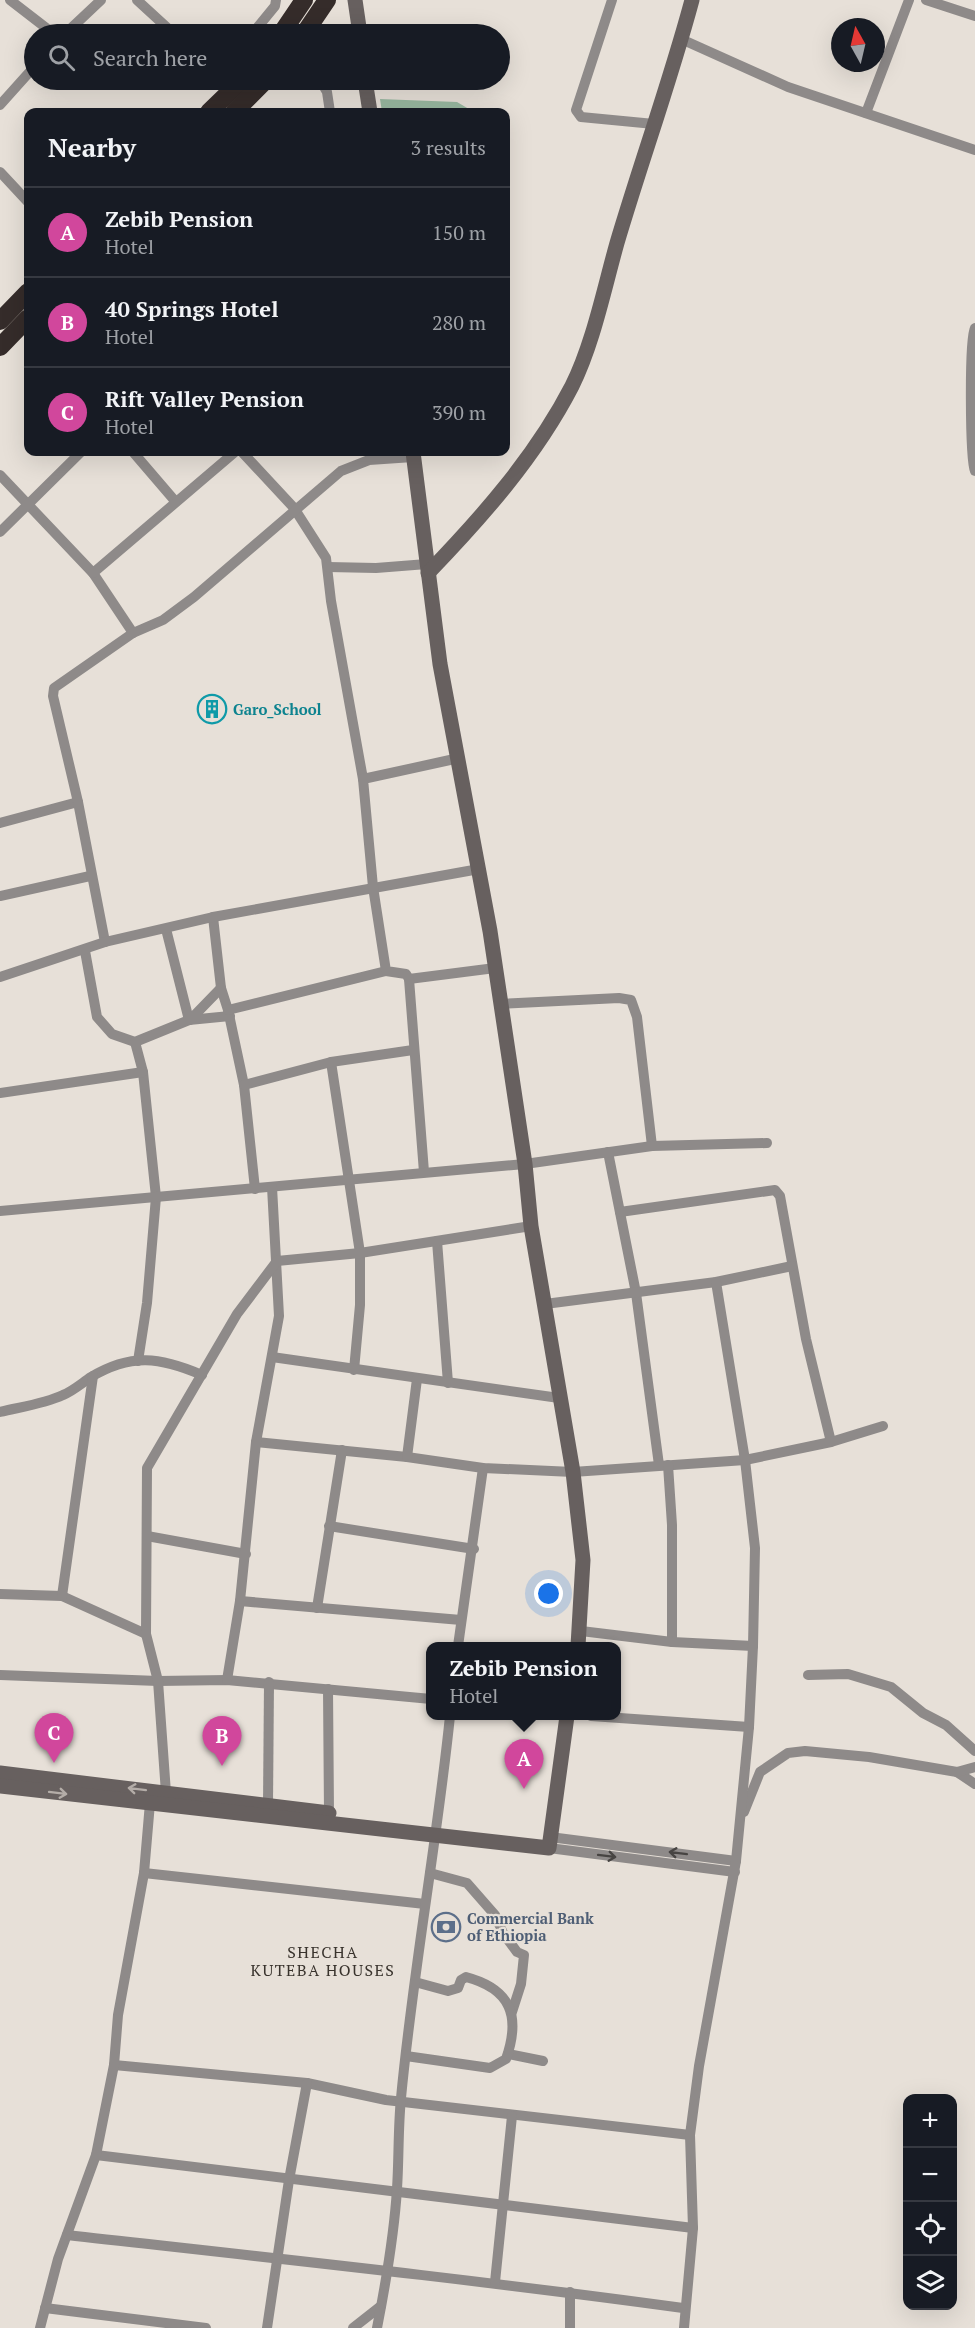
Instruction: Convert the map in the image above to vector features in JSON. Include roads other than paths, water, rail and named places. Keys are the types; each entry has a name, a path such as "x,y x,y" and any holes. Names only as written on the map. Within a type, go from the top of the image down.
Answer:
{"highway":[{"path":"287,24 303,0"},
{"path":"311,24 327,0"},
{"path":"212,108 227,90"},
{"path":"238,108 256,90"},
{"path":"0,321 24,296"},
{"path":"0,347 24,322"}],"street":[{"path":"10,0 41,24"},
{"path":"76,24 101,0"},
{"path":"137,0 163,24"},
{"path":"260,24 275,6 276,0"},
{"path":"355,0 359,24"},
{"path":"612,0 576,110 581,117 654,124"},
{"path":"328,567 428,568 462,538 545,433 573,384 596,317 692,0"},
{"path":"866,113 909,0"},
{"path":"926,0 975,16"},
{"path":"681,39 788,87 975,150"},
{"path":"0,105 24,78"},
{"path":"326,90 329,108"},
{"path":"367,90 369,108"},
{"path":"0,172 24,198"},
{"path":"975,328 972,334 970,361 975,471"},
{"path":"0,532 77,456"},
{"path":"136,456 175,501"},
{"path":"93,573 230,456"},
{"path":"246,456 294,508 326,558 331,602 363,779 373,887 386,971"},
{"path":"105,942 90,876 78,802 53,696 54,688 133,633 163,620 194,597 294,508 341,471 355,464 401,456"},
{"path":"413,456 440,664 479,869 525,1164 531,1226 573,1472 583,1560 580,1639 753,1646"},
{"path":"0,475 93,573 133,633"},
{"path":"363,779 459,758"},
{"path":"0,823 78,802"},
{"path":"0,977 85,951 105,942 213,918 479,869"},
{"path":"0,896 90,876"},
{"path":"213,918 220,988 229,1013 244,1084 255,1189"},
{"path":"166,929 189,1020"},
{"path":"85,951 97,1017 112,1034 135,1042 189,1020 229,1013 386,971 406,974 409,979 424,1172"},
{"path":"409,979 495,968"},
{"path":"189,1020 220,988"},
{"path":"500,1004 619,998 631,1000 637,1017 652,1146"},
{"path":"135,1042 143,1072 156,1197 147,1303 138,1360"},
{"path":"244,1084 331,1062 413,1050"},
{"path":"331,1062 346,1179 360,1253 360,1305 354,1370"},
{"path":"0,1093 143,1072"},
{"path":"0,1211 525,1164 652,1146 767,1143"},
{"path":"608,1152 636,1293 672,1525 672,1642"},
{"path":"227,1680 246,1554 256,1442 279,1316 272,1187"},
{"path":"620,1212 775,1190 780,1196 806,1339 831,1442"},
{"path":"166,1793 158,1681 146,1634 149,1461 237,1314 277,1261 360,1253 531,1226"},
{"path":"437,1241 448,1383"},
{"path":"545,1304 716,1282 792,1266"},
{"path":"684,2328 683,2308 693,2228 690,2135 699,2066 736,1867 749,1727 753,1646 755,1548 745,1460 716,1282"},
{"path":"272,1357 559,1398"},
{"path":"0,1412 63,1395 93,1376 120,1364 138,1360 170,1361 202,1375"},
{"path":"63,1596 93,1376"},
{"path":"407,1457 417,1379"},
{"path":"256,1442 407,1457 483,1468 573,1472 745,1460 831,1442 883,1426"},
{"path":"317,1608 342,1450"},
{"path":"459,1642 474,1549 483,1468"},
{"path":"329,1526 474,1549"},
{"path":"147,1536 246,1554"},
{"path":"0,1594 63,1596 146,1634"},
{"path":"240,1601 461,1620"},
{"path":"808,1675 848,1674 891,1687 923,1713 946,1725 975,1751"},
{"path":"0,1676 269,1682 426,1699"},
{"path":"267,1805 269,1682"},
{"path":"328,1689 329,1813"},
{"path":"621,1718 749,1727"},
{"path":"377,2328 388,2273 397,2190 400,2100 425,1904 438,1831 450,1720"},
{"path":"550,1843 566,1720"},
{"path":"738,1827 760,1772 788,1753 804,1751 870,1757 957,1772 975,1767"},
{"path":"957,1772 975,1785"},
{"path":"0,1773 329,1813 438,1831"},
{"path":"0,1786 550,1843 736,1867"},
{"path":"40,2328 67,2235 96,2155 114,2065 118,2015 144,1873 150,1803"},
{"path":"144,1873 425,1904"},
{"path":"406,2056 490,2068 503,2063 508,2054 514,2026 512,2012 526,1959 524,1955 517,1952 503,1933 495,1915 466,1882 430,1873"},
{"path":"415,1982 448,1991 458,1988 461,1980 466,1977 486,1983 512,2012"},
{"path":"508,2054 543,2061"},
{"path":"114,2065 307,2084 386,2100 690,2135"},
{"path":"267,2328 289,2180 307,2084"},
{"path":"495,2282 512,2116"},
{"path":"96,2155 693,2228"},
{"path":"67,2235 277,2258 388,2273 495,2282 683,2308"},
{"path":"570,2292 570,2328"},
{"path":"353,2328 381,2306"},
{"path":"45,2308 206,2328"}],"place":[{"name":"Garo_School","path":"212,709"},
{"name":"Rift Valley Pension","path":"54,1763"},
{"name":"40 Springs Hotel","path":"222,1766"},
{"name":"Zebib Pension","path":"524,1789"},
{"name":"Commercial Bank of Ethiopia","path":"446,1927"}],"district":[{"name":"SHECHA KUTEBA HOUSES","path":"323,1961"}]}
